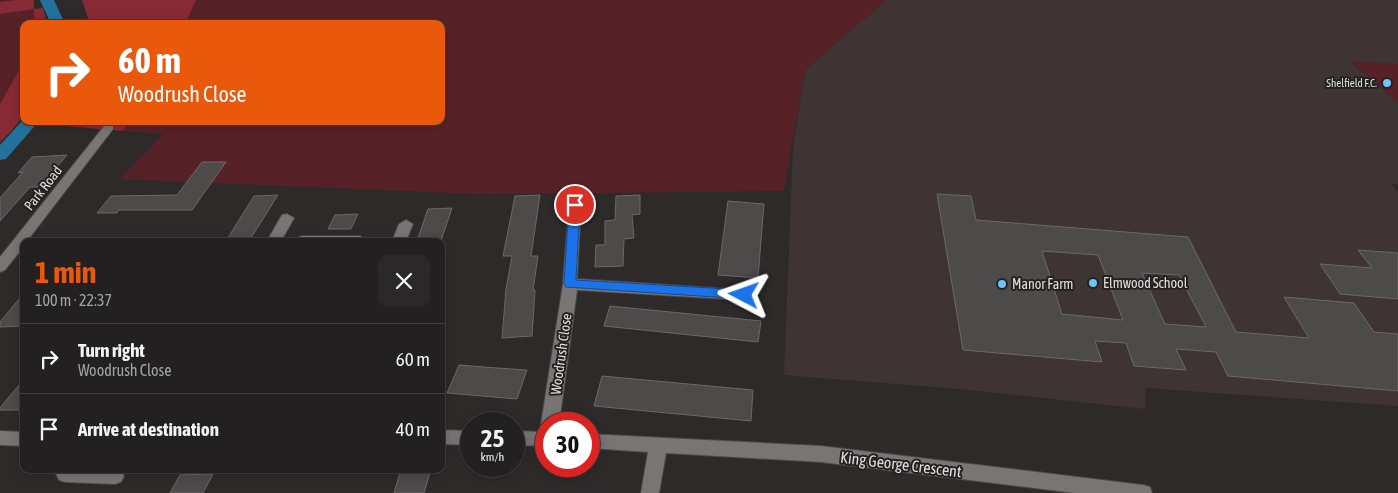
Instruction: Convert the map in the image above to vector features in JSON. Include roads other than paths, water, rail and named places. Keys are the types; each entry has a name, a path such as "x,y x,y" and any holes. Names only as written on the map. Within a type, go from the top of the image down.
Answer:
{"street":[{"name":"Park Road","path":"23,238 109,127"},
{"name":"Woodrush Close","path":"552,412 570,284 575,205"},
{"path":"276,238 287,218"},
{"path":"400,238 406,224"},
{"name":"Park Road","path":"0,267 20,241"},
{"path":"570,284 744,295"},
{"path":"0,438 20,439"},
{"path":"445,438 460,438"},
{"name":"King George Crescent","path":"600,442 821,454 1144,493"},
{"path":"650,493 658,445"},
{"path":"66,473 115,476"}],"waterway":[{"path":"47,0 56,20"},
{"path":"0,155 27,125"}],"place":[{"name":"Shelfield F.C.","path":"1387,83"},
{"name":"Elmwood School","path":"1093,283"},
{"name":"Manor Farm","path":"1002,284"}]}
